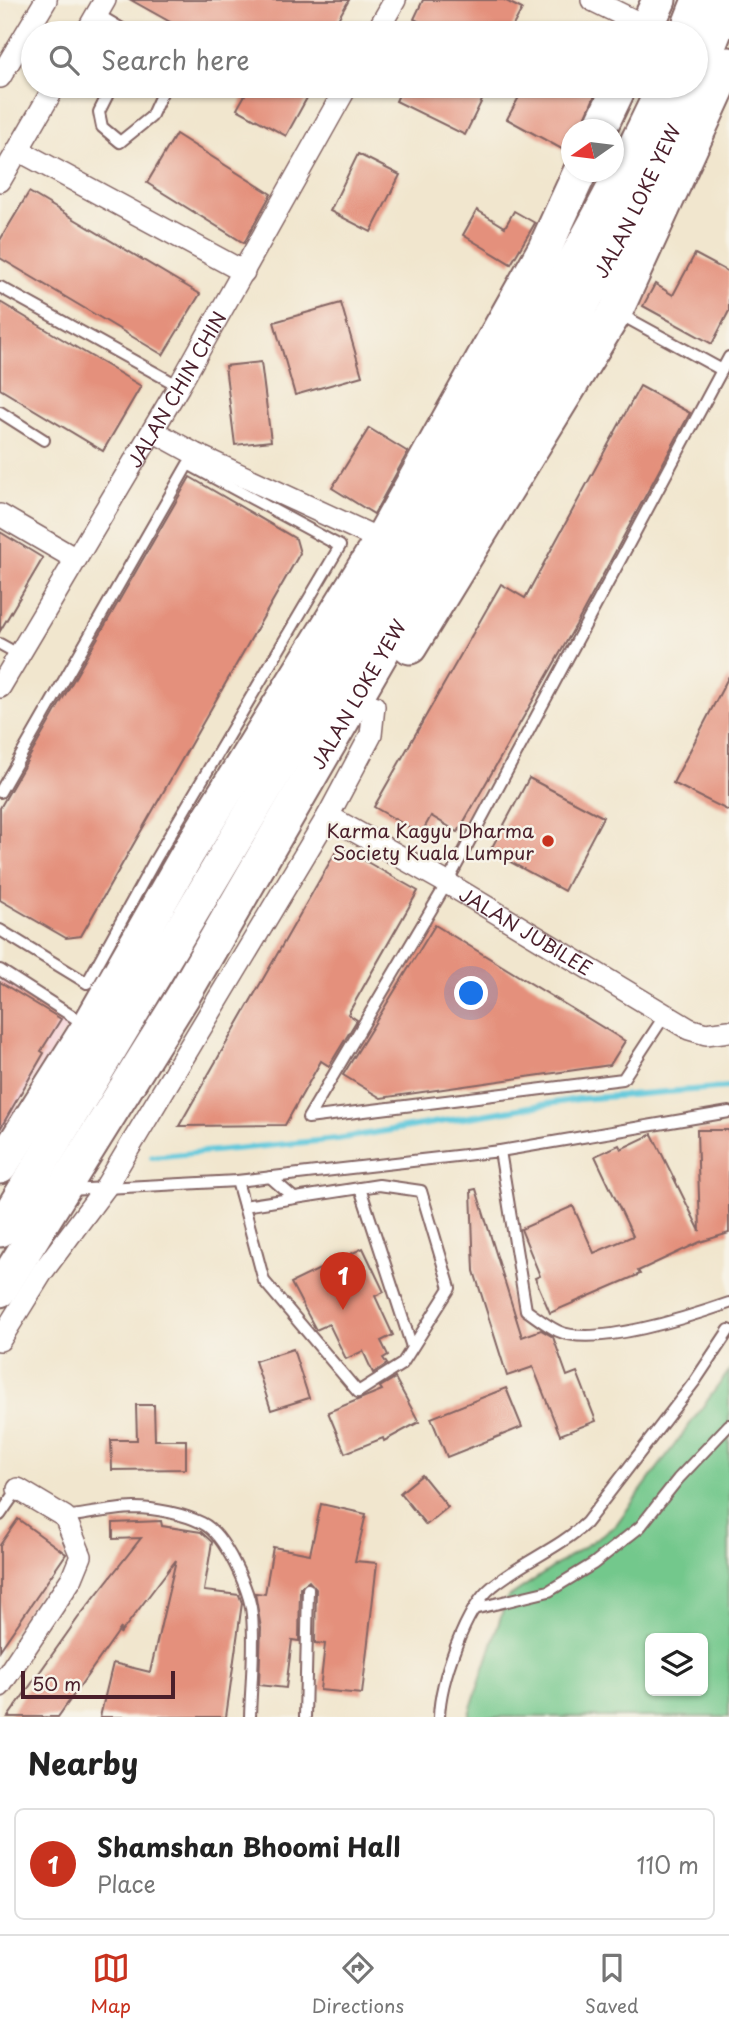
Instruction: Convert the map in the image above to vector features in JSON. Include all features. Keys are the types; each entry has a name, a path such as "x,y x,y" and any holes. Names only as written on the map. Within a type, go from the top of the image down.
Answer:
{"highway":[{"path":"691,21 699,0"},
{"path":"308,780 339,754 374,706 616,312 720,74 727,0"},
{"path":"604,119 614,98"},
{"name":"JALAN LOKE YEW","path":"0,1230 157,975 251,785 606,234 659,98"},
{"name":"JALAN LOKE YEW","path":"0,1290 64,1190 308,780 606,234 686,98"},
{"path":"0,1167 89,1026 188,853 251,785 317,649 545,248 575,182"}],"street":[{"path":"33,21 46,0"},
{"path":"383,21 395,0"},
{"path":"592,0 618,5 650,20"},
{"path":"0,76 21,41"},
{"path":"0,181 48,98"},
{"name":"JALAN CHIN CHIN","path":"0,687 9,649 74,558 153,431 340,98"},
{"path":"18,150 244,272"},
{"path":"153,431 195,454 381,540"},
{"path":"0,515 74,558"},
{"path":"0,1340 43,1271 105,1188 328,816 371,735 374,706"},
{"name":"JALAN JUBILEE","path":"328,816 447,883 689,1029 706,1034 729,1031"},
{"path":"0,1686 72,1578 80,1556 65,1517 19,1489"}],"lane":[{"path":"101,7 116,21"},
{"path":"106,98 99,112 102,127 120,142 151,117 160,98"},
{"path":"0,287 178,386"},
{"path":"616,312 722,370"},
{"path":"665,1015 623,1079 309,1118 447,883 729,357"},
{"path":"0,412 44,440"},
{"path":"0,792 188,464 340,546 155,860 87,982 0,930"},
{"path":"224,743 251,785"},
{"path":"155,860 175,860 188,853"},
{"path":"0,970 89,1026"},
{"path":"64,1190 237,1181 500,1151 729,1112"},
{"path":"500,1151 526,1310 559,1332 580,1336 662,1326 729,1303"},
{"path":"270,1177 294,1198"},
{"path":"237,1181 264,1281 358,1392 402,1364 450,1288 421,1191 379,1185 244,1206"},
{"path":"360,1188 412,1347"},
{"path":"439,1717 440,1693 474,1609 492,1587 565,1542 586,1523 695,1381 729,1330"},
{"path":"474,1609 549,1591 593,1564 640,1527 678,1479 729,1425"},
{"path":"0,1516 19,1489"},
{"path":"65,1517 136,1508 182,1516 204,1523 214,1532 231,1559 249,1597 253,1642 250,1717"},
{"path":"306,1717 307,1588"}],"shaded area":[{"path":"0,976 73,1019 0,1134"}],"green space":[{"path":"729,1371 729,1717 468,1717 507,1598 615,1526"}],"building":[{"path":"131,0 349,0 337,21 169,21"},
{"path":"423,0 504,0 522,9 516,21 414,19"},
{"path":"243,98 307,98 286,136 237,109"},
{"path":"397,98 483,98 465,135 396,101"},
{"path":"518,98 594,98 585,119 561,119 561,149 507,119"},
{"path":"176,134 271,194 244,243 147,183"},
{"path":"358,154 400,175 371,232 330,211"},
{"path":"29,192 200,294 163,355 0,258 0,240"},
{"path":"477,210 505,227 514,211 535,223 511,264 463,235"},
{"path":"695,254 729,272 729,311 712,344 643,306 655,284 673,295"},
{"path":"0,302 141,386 103,451 0,389"},
{"path":"341,303 362,376 295,395 274,322"},
{"path":"261,362 271,441 235,445 225,366"},
{"path":"640,386 690,413 576,625 458,832 431,816 421,834 374,807 501,584 525,598"},
{"path":"369,428 408,452 374,514 332,488"},
{"path":"190,477 296,539 300,553 81,936 66,938 0,900 0,808"},
{"path":"0,532 43,558 0,631"},
{"path":"729,676 729,811 673,783"},
{"path":"529,778 603,817 564,891 490,851"},
{"path":"339,846 418,891 348,1014 357,1020 329,1066 321,1061 285,1125 179,1126"},
{"path":"435,925 625,1041 610,1065 381,1098 343,1075"},
{"path":"0,982 61,1019 0,1129"},
{"path":"697,1130 729,1130 729,1233 700,1242 638,1271 640,1274 550,1313 535,1278 540,1276 521,1229 573,1206 594,1253 633,1236 595,1156 619,1145 621,1149 652,1134 700,1231"},
{"path":"476,1189 522,1337 541,1330 553,1337 567,1376 577,1372 596,1421 560,1435 533,1367 507,1376 474,1271 471,1190"},
{"path":"363,1248 384,1292 375,1296 393,1335 381,1341 388,1355 383,1358 387,1364 373,1373 363,1351 346,1359 329,1324 316,1330 291,1283"},
{"path":"293,1349 309,1398 271,1410 255,1361"},
{"path":"395,1378 419,1422 384,1441 383,1438 345,1453 328,1412 382,1390 380,1387"},
{"path":"506,1388 522,1427 447,1457 431,1418"},
{"path":"136,1405 154,1405 155,1440 186,1440 186,1469 112,1470 111,1440 137,1440"},
{"path":"422,1475 448,1507 426,1525 400,1493"},
{"path":"321,1504 366,1514 355,1561 377,1563 362,1694 320,1690 325,1644 315,1643 316,1589 309,1581 300,1588 299,1641 292,1640 286,1688 259,1685 261,1628 255,1593 265,1594 273,1547 310,1554"},
{"path":"18,1519 66,1554 0,1650 0,1545"},
{"path":"161,1521 162,1526 201,1532 212,1542 204,1591 239,1595 242,1603 226,1717 100,1717 113,1663 150,1672 176,1560 120,1634 121,1628 58,1717 8,1717 78,1618 141,1538 113,1539 113,1523"}],"waterway":[{"path":"152,1157 337,1139 578,1099 729,1087"}],"place":[{"name":"Karma Kagyu Dharma Society Kuala Lumpur","path":"548,841"},
{"name":"Shamshan Bhoomi Hall","path":"343,1310"}]}
